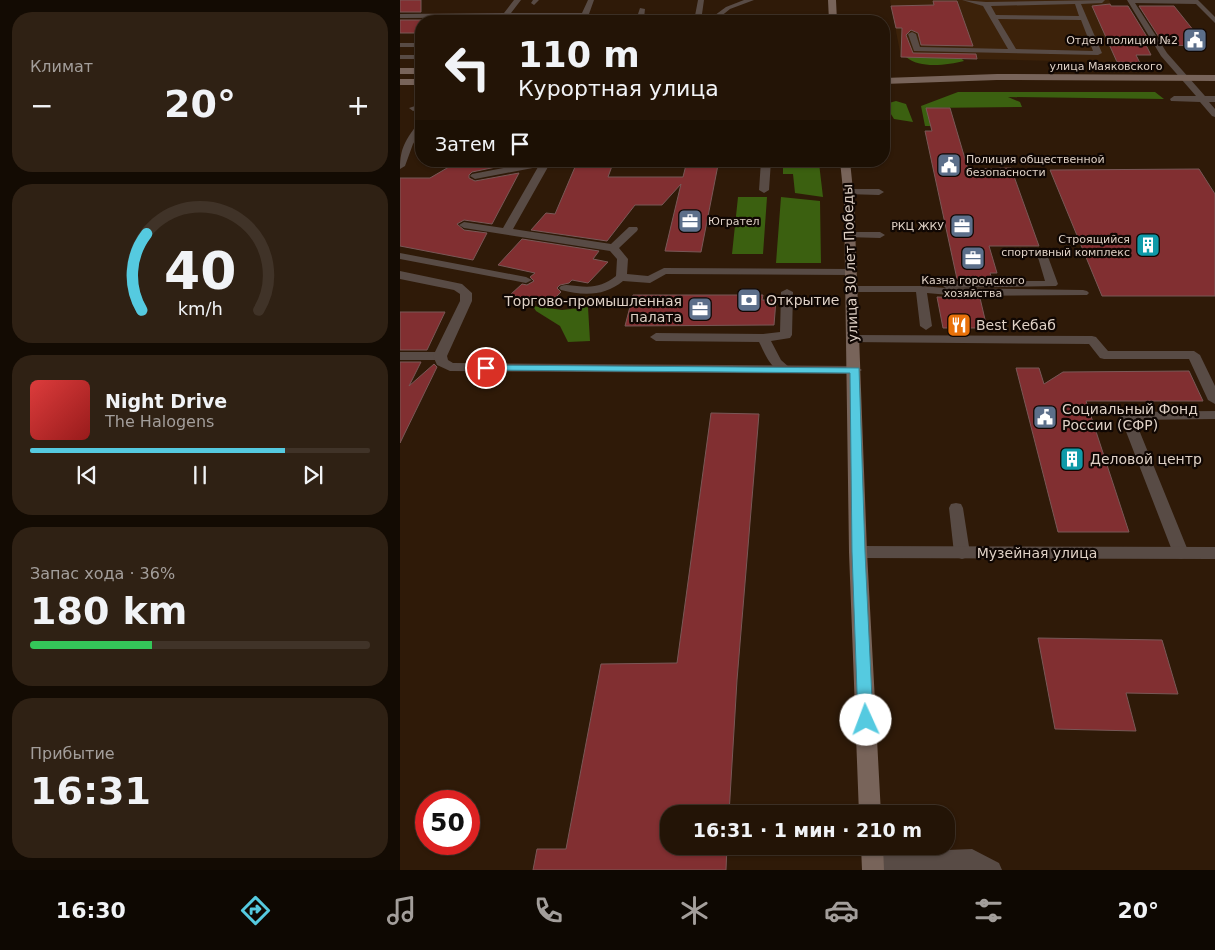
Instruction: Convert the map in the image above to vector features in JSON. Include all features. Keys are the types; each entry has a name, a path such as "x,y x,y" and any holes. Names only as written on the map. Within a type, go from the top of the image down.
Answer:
{"main road":[{"path":"832,0 833,15"},
{"path":"400,71 415,71"},
{"name":"улица Маяковского","path":"890,71 946,72 997,77"},
{"name":"улица Маяковского","path":"890,81 997,77 1215,78"},
{"path":"400,82 415,82"},
{"name":"улица 30 лет Победы","path":"846,167 855,370 858,552 870,805"}],"street":[{"path":"400,276 458,287 466,293 466,302 440,356 442,362 450,367 855,370"},
{"name":"Музейная улица","path":"858,552 1215,553"}],"lane":[{"path":"506,15 518,0"},
{"path":"506,15 585,15 592,0"},
{"path":"698,15 701,0"},
{"path":"719,15 728,8 751,0"},
{"path":"965,0 986,4 1102,1"},
{"path":"912,34 917,49 1098,53 1077,1"},
{"path":"1215,21 1198,2 1130,1 1164,54 1215,114"},
{"path":"986,4 1013,51"},
{"path":"641,15 642,9"},
{"path":"400,16 415,16"},
{"path":"995,17 1084,18"},
{"path":"400,45 415,45"},
{"path":"400,57 415,58"},
{"path":"1174,99 1215,98"},
{"path":"400,166 408,144 415,134"},
{"path":"408,144 415,144"},
{"path":"476,176 507,167"},
{"path":"506,232 543,167"},
{"path":"764,190 766,167"},
{"path":"848,192 879,192"},
{"path":"464,226 613,248 623,259 621,277 610,287 589,292 565,288"},
{"path":"613,248 633,229"},
{"path":"850,235 880,234"},
{"path":"921,289 958,284 1052,284 1042,254"},
{"path":"400,256 526,280"},
{"path":"621,277 650,280 664,271 850,272"},
{"path":"852,289 921,289 960,293 1082,293"},
{"path":"921,289 926,326"},
{"path":"656,337 763,338 786,335 787,292"},
{"path":"763,338 776,362 784,368"},
{"path":"853,339 1092,340 1104,355 1194,355 1215,400"},
{"path":"400,356 440,356"},
{"path":"1181,553 1127,416 1215,415"},
{"path":"956,508 962,553"},
{"path":"872,860 972,859 992,870"}],"shaded area":[{"path":"890,0 1109,0 1140,63 901,57"}],"green space":[{"path":"906,57 961,58 964,61 942,65 926,65"},
{"path":"958,92 1155,92 1164,99 1008,97 1020,102 1022,107 927,108 931,126 925,126 921,106"},
{"path":"896,101 906,104 913,122 894,119 890,113 890,103"},
{"path":"783,167 819,167 823,197 795,193 793,174 783,174"},
{"path":"738,197 767,197 763,254 732,254"},
{"path":"781,197 820,201 821,263 776,263"},
{"path":"533,306 562,310 588,307 590,341 568,342 560,326 536,311"}],"building":[{"path":"400,0 421,0 421,12 400,12"},
{"path":"933,1 957,1 973,46 921,45 918,33 911,30 906,35 913,53 976,54 977,59 901,57 902,28 896,28 891,6 934,5"},
{"path":"1110,4 1111,6 1128,6 1152,45 1146,45 1151,55 1136,55 1140,63 1117,62 1092,6"},
{"path":"1139,6 1174,6 1206,46 1164,45"},
{"path":"400,20 415,20 415,33 400,33"},
{"path":"926,108 950,108 968,169 1011,168 1039,246 989,246 997,273 990,273 992,279 957,279 925,131 932,131"},
{"path":"449,167 496,167 472,172 469,178 475,181 519,173 492,224 464,220 457,224 464,230 487,233 473,260 400,246 400,178 430,178"},
{"path":"575,167 612,167 608,177 683,177 686,167 718,167 701,252 665,251 681,184 662,205 635,205 607,241 531,230 546,213 555,214"},
{"name":"Строящийся спортивный комплекс","path":"1199,169 1215,194 1215,296 1102,296 1050,170"},
{"path":"522,239 599,251 593,259 608,262 588,283 572,280 569,283 560,285 557,288 561,292 549,304 510,295 522,284 527,285 534,281 530,277 535,273 498,265"},
{"path":"633,295 763,295 762,300 776,300 774,325 625,326"},
{"path":"937,297 980,298 987,328 943,328"},
{"path":"400,312 445,312 427,350 400,350"},
{"path":"400,362 421,362 409,386 434,364 437,367 400,443"},
{"name":"Деловой центр","path":"1016,368 1039,368 1044,384 1063,372 1189,371 1203,401 1086,401 1129,532 1058,532"},
{"path":"711,413 759,414 737,680 730,805 660,805 660,855 727,855 726,870 533,870 537,849 566,849 601,664 677,663"},
{"path":"1038,638 1162,640 1178,694 1126,693 1136,731 1055,729"}],"place":[{"name":"Отдел полиции №2","path":"1195,40"},
{"name":"Полиция общественной безопасности","path":"949,165"},
{"name":"Югрател","path":"690,221"},
{"name":"РКЦ ЖКУ","path":"962,226"},
{"name":"Строящийся спортивный комплекс","path":"1148,245"},
{"name":"Казна городского хозяйства","path":"973,258"},
{"name":"Открытие","path":"749,300"},
{"name":"Торгово-промышленная палата","path":"700,309"},
{"name":"Best Кебаб","path":"959,325"},
{"name":"Социальный Фонд России (СФР)","path":"1045,417"},
{"name":"Деловой центр","path":"1072,459"}],"route":[{"path":"486,368 784,368 855,370 858,552 866,720"}]}
